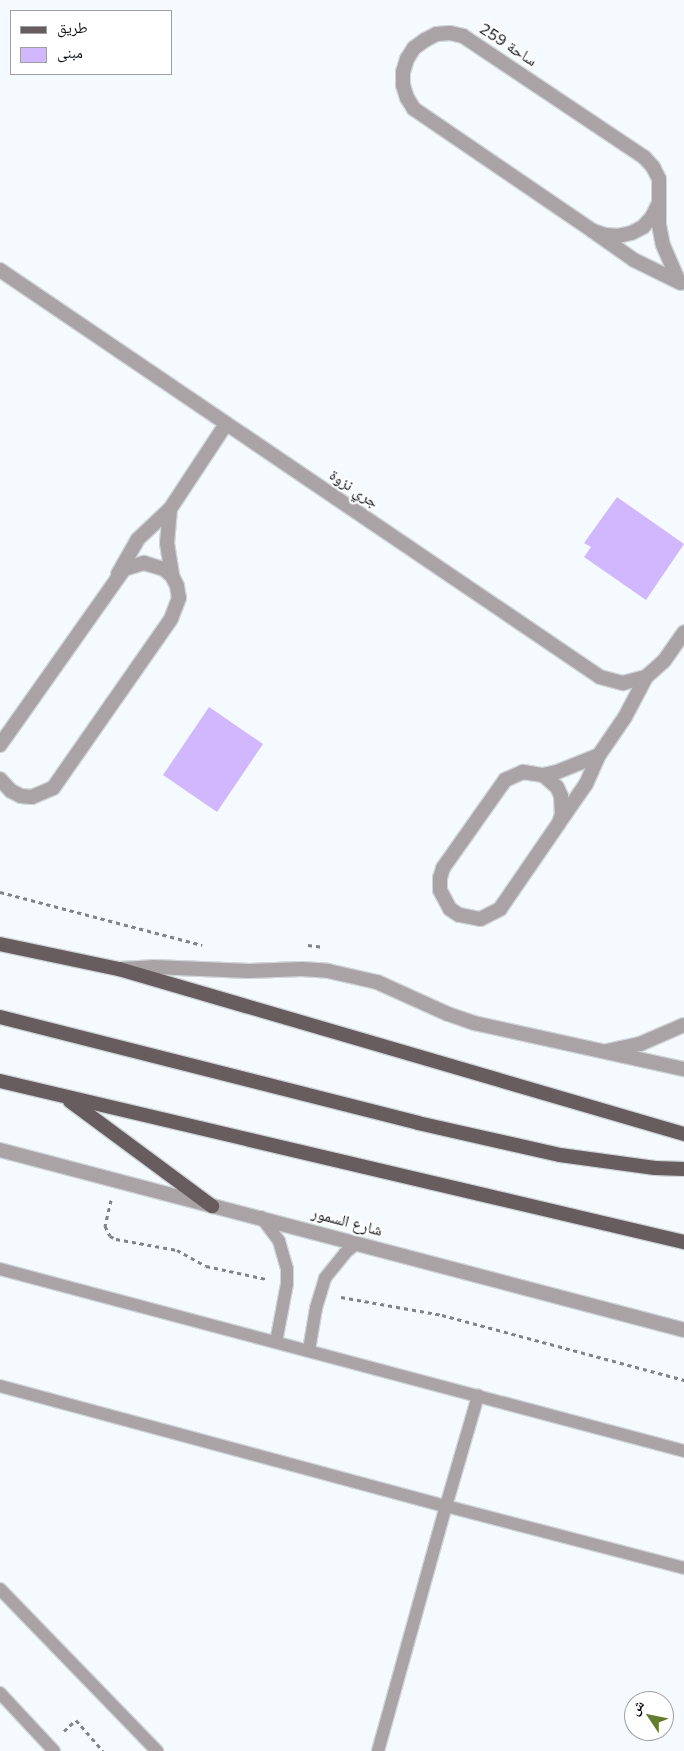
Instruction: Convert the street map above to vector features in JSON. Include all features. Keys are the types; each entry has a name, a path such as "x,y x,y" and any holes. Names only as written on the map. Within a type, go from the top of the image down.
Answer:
{"main road":[{"path":"0,944 119,969 684,1134"},
{"path":"0,1017 418,1124 560,1155 655,1168 684,1169"},
{"path":"0,1081 684,1242"},
{"path":"66,1098 212,1206"}],"street":[{"name":"ساحة 259","path":"450,33 463,36 644,157 653,167 658,178 660,192 658,205 663,245 682,283 634,260 414,109 407,98 403,72 407,59 414,48 437,34 450,33"},
{"name":"ساحة 259","path":"593,231 605,235 631,234 643,227 652,217 658,205"},
{"name":"جري نزوة","path":"0,270 600,677 623,683 646,677 664,661 684,632"},
{"path":"0,746 116,577 138,539 170,509 226,424"},
{"path":"0,779 11,791 21,796 32,797 53,788 177,609 179,598 177,586 172,576 167,542 170,509"},
{"path":"116,577 124,569 144,562 164,569 172,576"},
{"path":"599,754 572,767 543,775 523,772 504,780 443,868 440,890 450,909 464,917 480,919 491,915 506,900 586,784 599,754 625,717 646,677"},
{"path":"543,775 557,787 561,796 562,814 559,823"},
{"path":"119,969 160,967 249,971 328,970 377,982 448,1014 474,1023 684,1069"},
{"path":"602,1052 640,1044 684,1025"},
{"name":"شارع السمور","path":"0,1150 212,1206 261,1217 684,1330"}],"lane":[{"path":"261,1217 279,1241 287,1269 287,1284 276,1342"},
{"path":"309,1350 316,1308 326,1278 345,1253 357,1243"},
{"path":"0,1270 309,1350 684,1451"},
{"path":"0,1386 684,1568"},
{"path":"378,1751 478,1396"},
{"path":"0,1589 156,1751"},
{"path":"0,1693 52,1748"}],"path":[{"path":"52,1748 76,1720 102,1751"}],"building":[{"path":"617,497 684,544 646,600 584,557 591,547 584,543"},
{"path":"209,707 263,744 217,812 163,775"}]}
